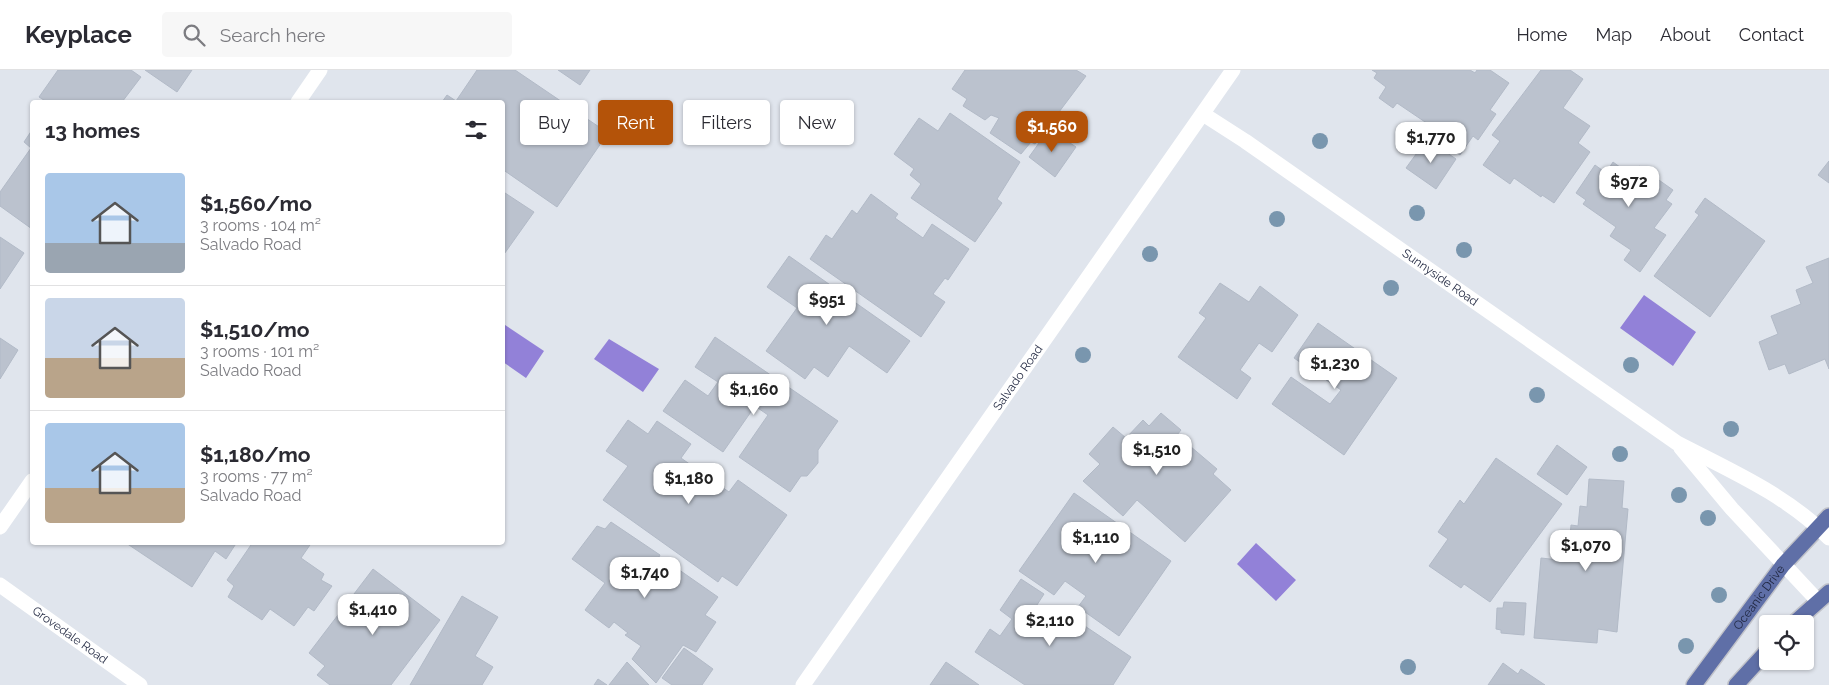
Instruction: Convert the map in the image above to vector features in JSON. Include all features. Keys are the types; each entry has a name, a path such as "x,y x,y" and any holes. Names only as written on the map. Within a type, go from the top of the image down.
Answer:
{"main road":[{"name":"Oceanic Drive","path":"1694,685 1783,565 1824,521"},
{"path":"1803,615 1824,597"},
{"path":"1736,685 1759,660"}],"street":[{"path":"299,100 320,70"},
{"name":"Salvado Road","path":"803,685 1233,70"},
{"name":"Sunnyside Road","path":"1203,114 1245,140 1677,443 1753,482 1804,514 1824,521 1829,538"},
{"name":"Sunnyside Road","path":"1677,443 1732,509 1783,565 1824,597"},
{"path":"0,527 30,484"},
{"name":"Grovedale Road","path":"0,585 140,685"}],"shaded area":[{"path":"1644,295 1696,332 1673,366 1620,328"},
{"path":"505,325 544,351 526,378 505,363"},
{"path":"609,339 659,369 643,392 594,359"},
{"path":"1256,543 1296,580 1276,601 1237,564"}],"building":[{"path":"58,70 131,70 141,77 124,100 44,100 39,97"},
{"path":"145,70 192,70 177,92"},
{"path":"477,70 515,70 559,100 520,100 520,145 588,145 588,119 598,126 598,145 600,145 557,207 505,171 505,100 457,100"},
{"path":"558,70 590,70 580,85"},
{"path":"965,70 1076,70 1086,76 1035,144 1031,142 1021,154 990,133 999,118 991,115 985,120 963,106 967,99 952,89"},
{"path":"1372,70 1470,70 1475,73 1477,70 1490,70 1509,83 1490,110 1496,114 1478,140 1473,136 1460,155 1430,134 1434,128 1397,103 1393,108 1379,98 1386,87 1374,78 1377,73"},
{"path":"1541,70 1570,70 1583,79 1563,108 1590,126 1578,143 1590,152 1554,203 1542,195 1541,197 1514,178 1510,184 1483,165 1500,141 1492,135"},
{"path":"447,95 454,100 443,100"},
{"path":"950,113 1020,162 997,199 1002,203 975,242 911,198 921,184 910,175 914,169 894,154 919,118 938,131"},
{"path":"1049,129 1076,147 1055,177 1029,157"},
{"path":"30,133 30,147 24,142"},
{"path":"1427,139 1456,159 1436,189 1406,168"},
{"path":"30,149 30,228 0,206 0,192"},
{"path":"1829,161 1829,183 1818,175"},
{"path":"1613,162 1632,176 1639,166 1673,190 1666,200 1672,204 1654,228 1666,235 1640,272 1624,260 1631,250 1610,236 1616,227 1583,204 1586,200 1576,193 1595,165 1606,173"},
{"path":"505,193 534,212 505,253"},
{"path":"871,194 898,214 895,218 923,238 932,224 969,249 948,280 945,278 933,294 945,302 921,337 810,259 826,235 832,239 852,210 857,214"},
{"path":"1705,198 1765,241 1710,317 1654,276 1699,215 1695,212"},
{"path":"0,237 24,253 0,289"},
{"path":"789,256 910,341 887,373 849,346 828,377 814,367 805,379 766,351 797,308 767,287"},
{"path":"1829,258 1829,369 1825,359 1789,374 1785,364 1769,370 1759,342 1778,334 1771,316 1801,304 1796,290 1813,283 1806,267"},
{"path":"1220,283 1249,302 1260,286 1298,315 1272,352 1259,343 1240,370 1251,378 1237,399 1178,357 1206,318 1199,313"},
{"path":"1318,323 1397,378 1344,455 1272,404 1291,377 1330,404 1341,390 1294,358"},
{"path":"715,337 838,421 818,450 818,463 807,476 801,476 790,492 739,457 768,415 755,406 723,452 663,411 685,380 708,396 718,382 695,367"},
{"path":"0,338 18,350 0,379"},
{"path":"1161,413 1181,430 1177,435 1217,469 1213,474 1231,490 1185,542 1137,500 1123,516 1083,481 1100,464 1089,454 1113,427 1126,438 1143,420 1149,426"},
{"path":"628,420 648,434 657,421 691,444 681,458 729,492 738,480 787,515 737,586 722,576 718,582 603,500 628,466 606,451"},
{"path":"1557,445 1587,467 1567,495 1537,474"},
{"path":"1496,458 1562,504 1490,602 1464,584 1461,588 1429,566 1448,539 1438,532 1460,500 1464,504"},
{"path":"1589,479 1624,481 1622,508 1628,509 1617,632 1598,629 1597,643 1534,638 1541,558 1568,561 1571,525 1578,526 1580,506 1587,507"},
{"path":"1074,493 1171,561 1119,636 1078,607 1086,596 1065,581 1054,595 1019,571"},
{"path":"611,522 660,555 653,568 667,576 675,567 718,597 705,615 716,622 696,652 683,645 656,683 632,659 641,646 625,635 628,633 614,622 609,628 585,610 605,583 572,559 597,526 605,529"},
{"path":"129,545 235,545 226,559 215,551 192,587"},
{"path":"251,545 310,545 301,558 324,574 321,580 332,586 314,611 308,607 294,626 270,609 262,620 228,597 234,586 227,580"},
{"path":"373,569 440,620 391,685 330,685 317,675 325,666 309,653"},
{"path":"1021,579 1044,594 1035,608 1057,623 1064,612 1131,657 1113,685 1025,685 975,652 990,629 1000,636 1012,619 1000,610"},
{"path":"462,596 498,617 475,656 493,667 482,685 410,685"},
{"path":"1504,602 1526,603 1524,635 1501,633 1501,630 1496,629 1497,608 1503,608"},
{"path":"684,648 713,669 702,685 672,685 662,678"},
{"path":"627,662 649,685 609,685"},
{"path":"946,662 979,685 930,685"},
{"path":"1503,663 1518,674 1521,669 1545,685 1488,685"},
{"path":"598,679 607,685 594,685"}]}
